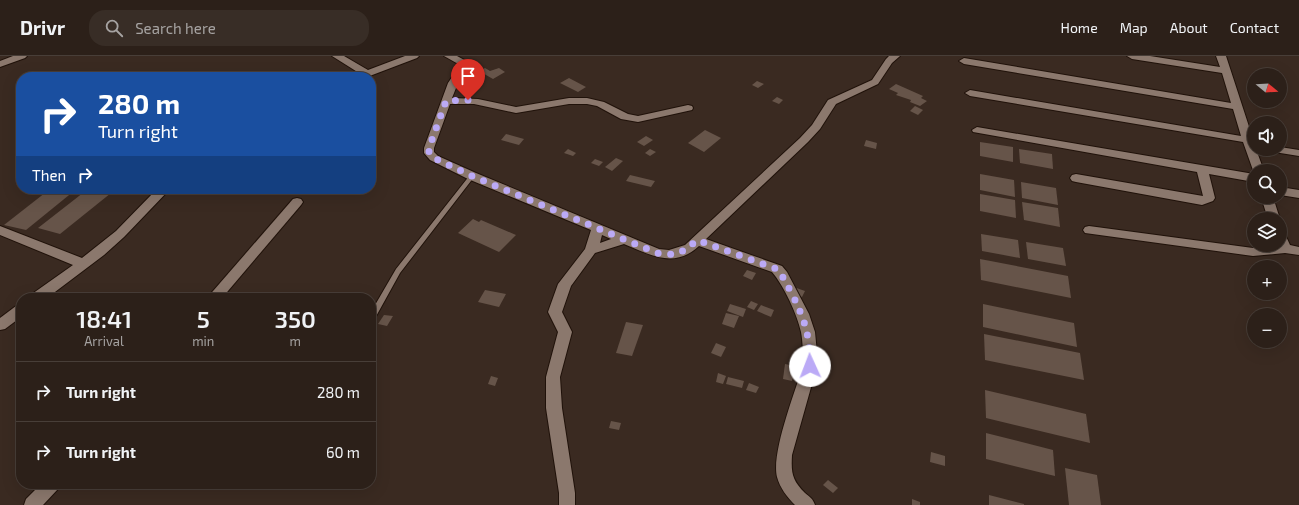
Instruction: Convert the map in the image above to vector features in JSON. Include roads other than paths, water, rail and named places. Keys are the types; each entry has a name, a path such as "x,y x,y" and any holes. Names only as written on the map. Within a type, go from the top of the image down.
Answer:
{"street":[{"path":"0,64 22,56"},
{"path":"337,56 358,72"},
{"path":"370,72 414,56"},
{"path":"449,56 465,63 465,65 453,83 429,148 429,153 443,164 657,253 669,255 689,248 722,215 804,140 816,126 832,102 875,82 889,61 895,56"},
{"path":"1132,56 1226,71"},
{"path":"1221,56 1247,135"},
{"path":"964,61 1237,107"},
{"path":"970,93 1247,143"},
{"path":"446,101 468,100 502,109 516,110 560,102 587,101 599,103 630,119 638,119 688,108"},
{"path":"977,130 1247,177"},
{"path":"1287,151 1299,153"},
{"path":"1076,178 1202,201 1209,198 1202,169"},
{"path":"1287,192 1299,194"},
{"path":"44,293 84,264 120,234 159,194"},
{"path":"218,293 297,202"},
{"path":"567,505 567,493 554,408 553,377 565,332 555,312 565,284 591,250 598,228"},
{"path":"0,230 84,264"},
{"path":"1089,230 1247,251"},
{"path":"591,250 625,239"},
{"path":"697,240 777,269 782,275 802,314 808,332 810,366 784,454 783,467 785,479 790,490 807,505"},
{"path":"1287,249 1299,251"},
{"path":"0,325 16,314"},
{"path":"32,505 47,489"}],"lane":[{"path":"376,309 398,271 472,176"}]}
